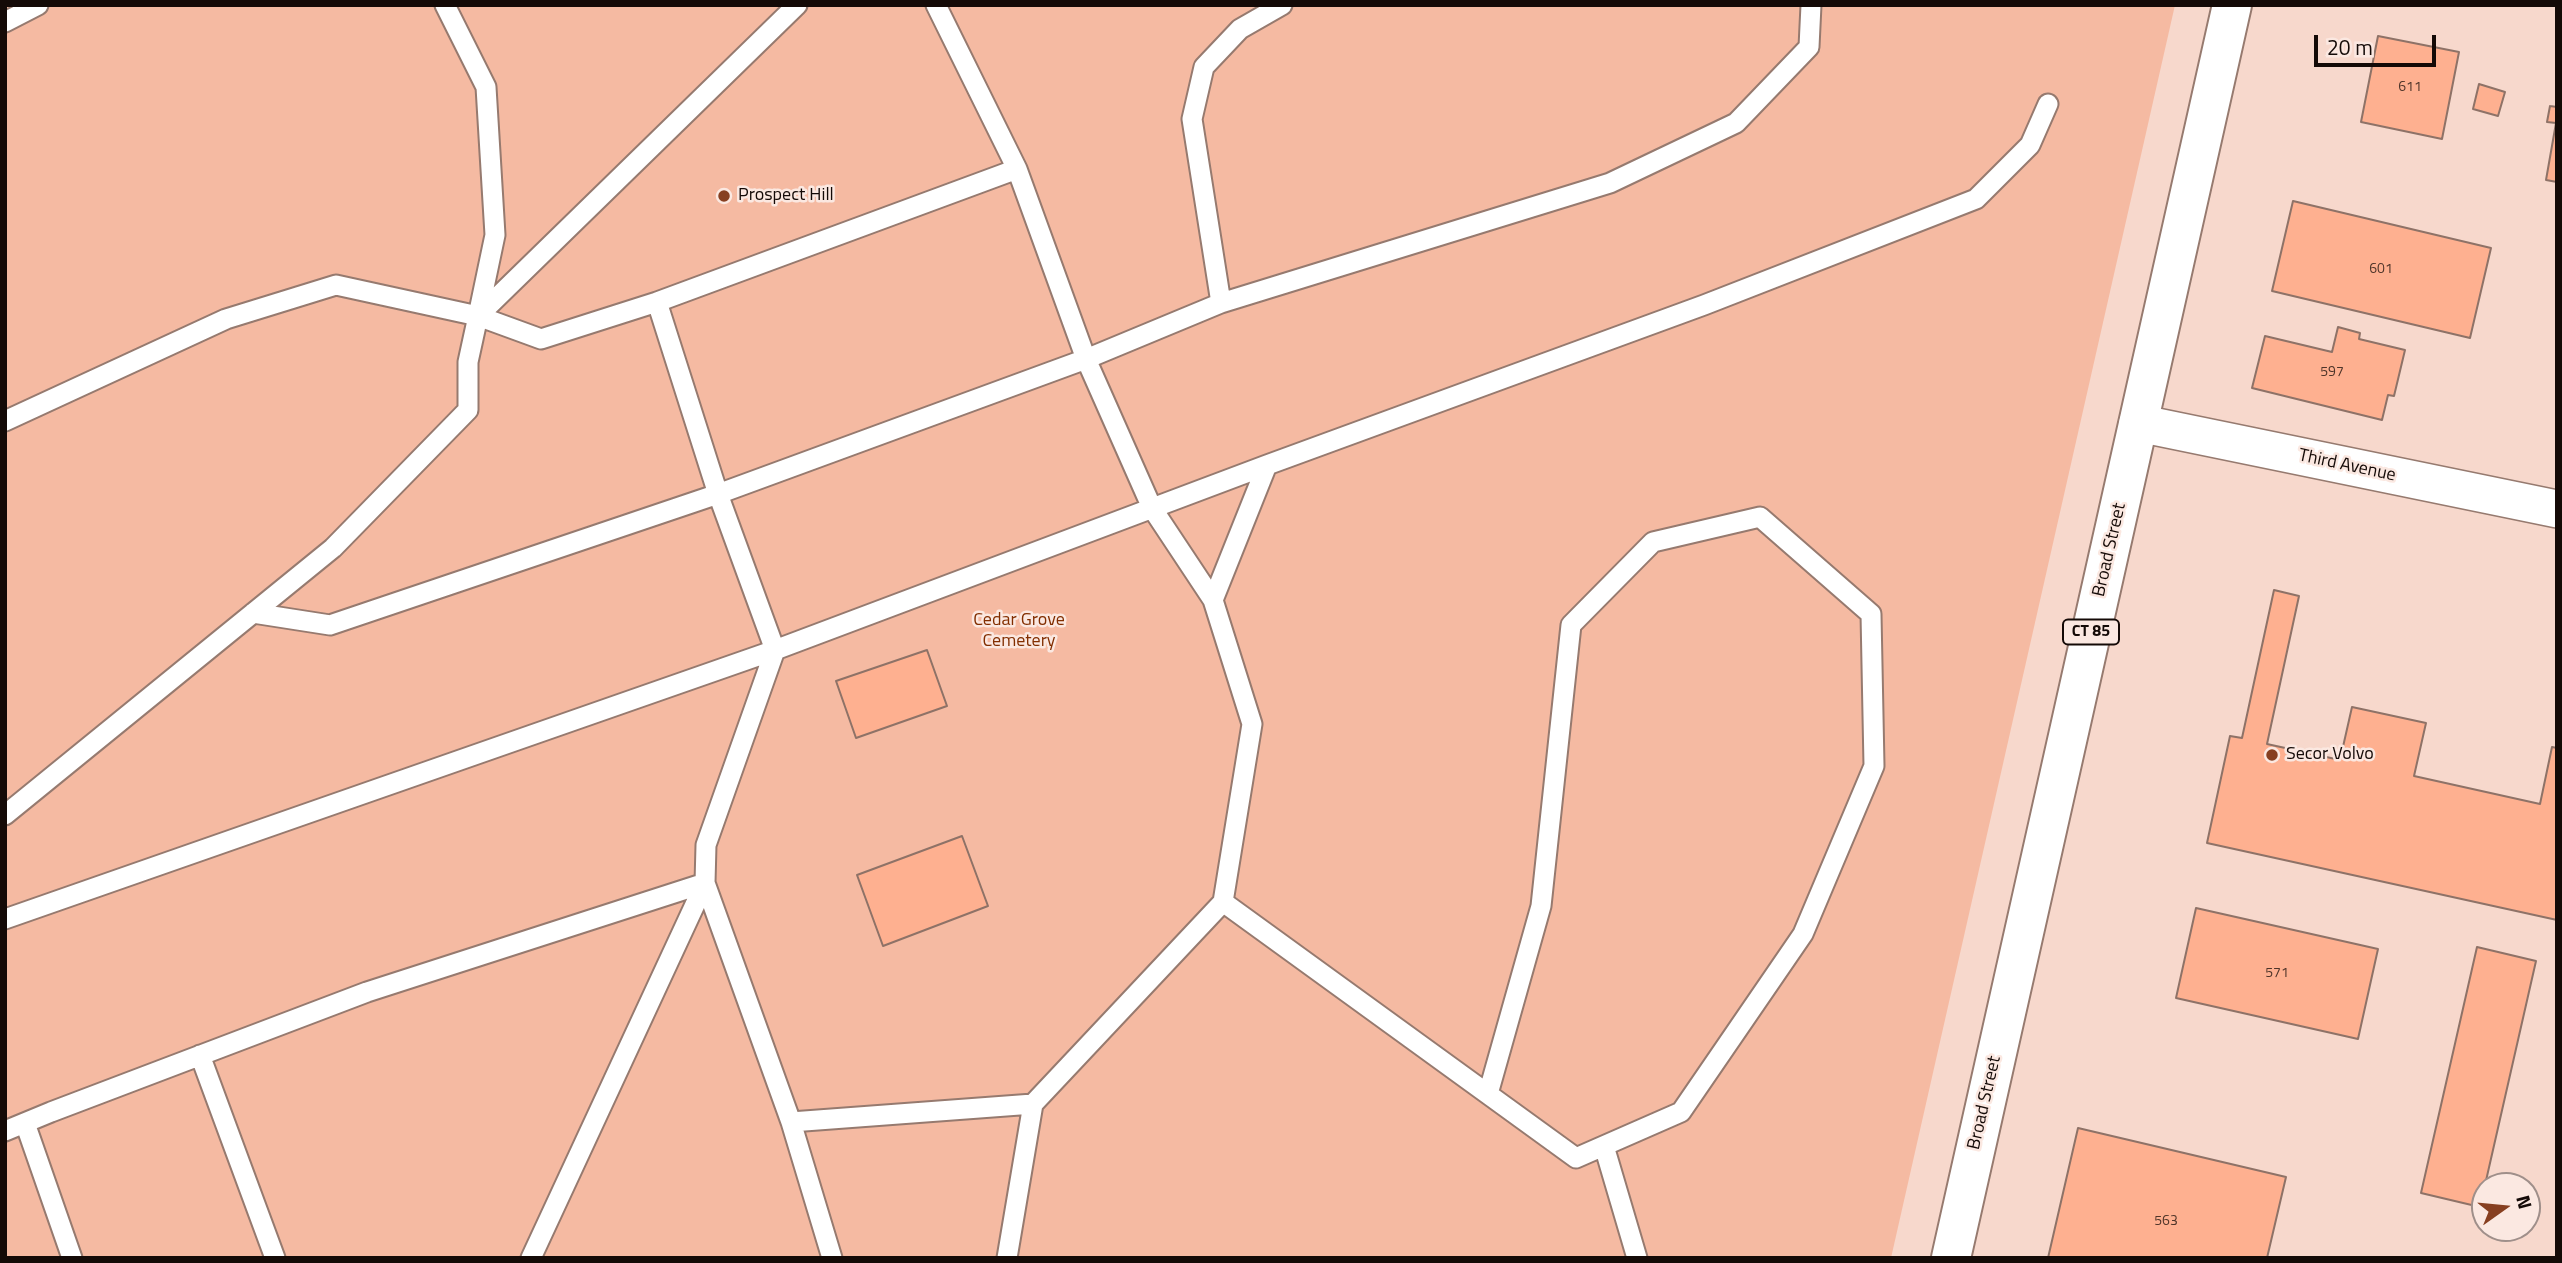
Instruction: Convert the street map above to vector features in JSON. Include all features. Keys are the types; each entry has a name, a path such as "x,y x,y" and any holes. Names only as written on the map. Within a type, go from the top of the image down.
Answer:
{"main road":[{"name":"Broad Street","path":"1951,1258 2232,5"}],"street":[{"name":"Third Avenue","path":"2138,423 2557,509"}],"lane":[{"path":"5,22 38,5"},
{"path":"5,816 333,548 468,410 468,362 495,235 486,87 445,5"},
{"path":"478,316 797,5"},
{"path":"936,5 1017,169 1087,359 1152,508 1213,600 1252,724 1223,902 1033,1104 1007,1258"},
{"path":"1221,303 1192,119 1204,67 1240,29 1282,5"},
{"path":"253,613 330,625 718,494 1087,359 1221,303 1610,183 1736,123 1809,47 1811,5"},
{"path":"5,919 775,650 1267,465 1704,305 1976,199 2030,145 2048,104"},
{"path":"5,421 226,319 336,285 478,316 541,339 657,302 1017,169"},
{"path":"657,302 718,494 775,650 706,845 705,883 791,1122 832,1258"},
{"path":"1213,600 1267,465"},
{"path":"1223,902 1576,1158 1681,1112 1803,934 1874,766 1871,614 1760,517 1653,542 1571,625 1541,906 1488,1094"},
{"path":"5,1131 368,992 705,883"},
{"path":"531,1258 705,883"},
{"path":"200,1055 275,1258"},
{"path":"791,1122 1033,1104"},
{"path":"25,1123 72,1258"},
{"path":"1604,1146 1637,1258"}],"green space":[{"name":"Cedar Grove Cemetery","path":"5,5 2175,5 1891,1258 5,1258"}],"building":[{"path":"2378,36 2459,52 2442,139 2361,122"},
{"path":"2479,84 2505,92 2498,116 2473,109"},
{"path":"2550,106 2557,107 2557,182 2546,180 2556,123 2547,122"},
{"path":"2293,201 2491,248 2470,338 2272,291"},
{"path":"2338,327 2360,333 2359,339 2405,350 2394,396 2388,395 2382,420 2252,388 2265,336 2332,352"},
{"name":"Secor Volvo","path":"2274,590 2299,596 2267,744 2340,760 2352,707 2426,723 2414,776 2540,804 2552,747 2557,748 2557,920 2207,843 2230,736 2242,738"},
{"path":"927,650 947,706 856,738 836,681"},
{"path":"962,836 988,906 883,946 857,875"},
{"path":"2196,908 2378,949 2358,1039 2176,998"},
{"path":"2477,947 2536,961 2488,1172 2471,1172 2471,1205 2421,1193"},
{"path":"2078,1128 2286,1177 2267,1258 2048,1258"}],"place":[{"name":"Prospect Hill","path":"724,196"},
{"name":"Secor Volvo","path":"2272,755"}]}
